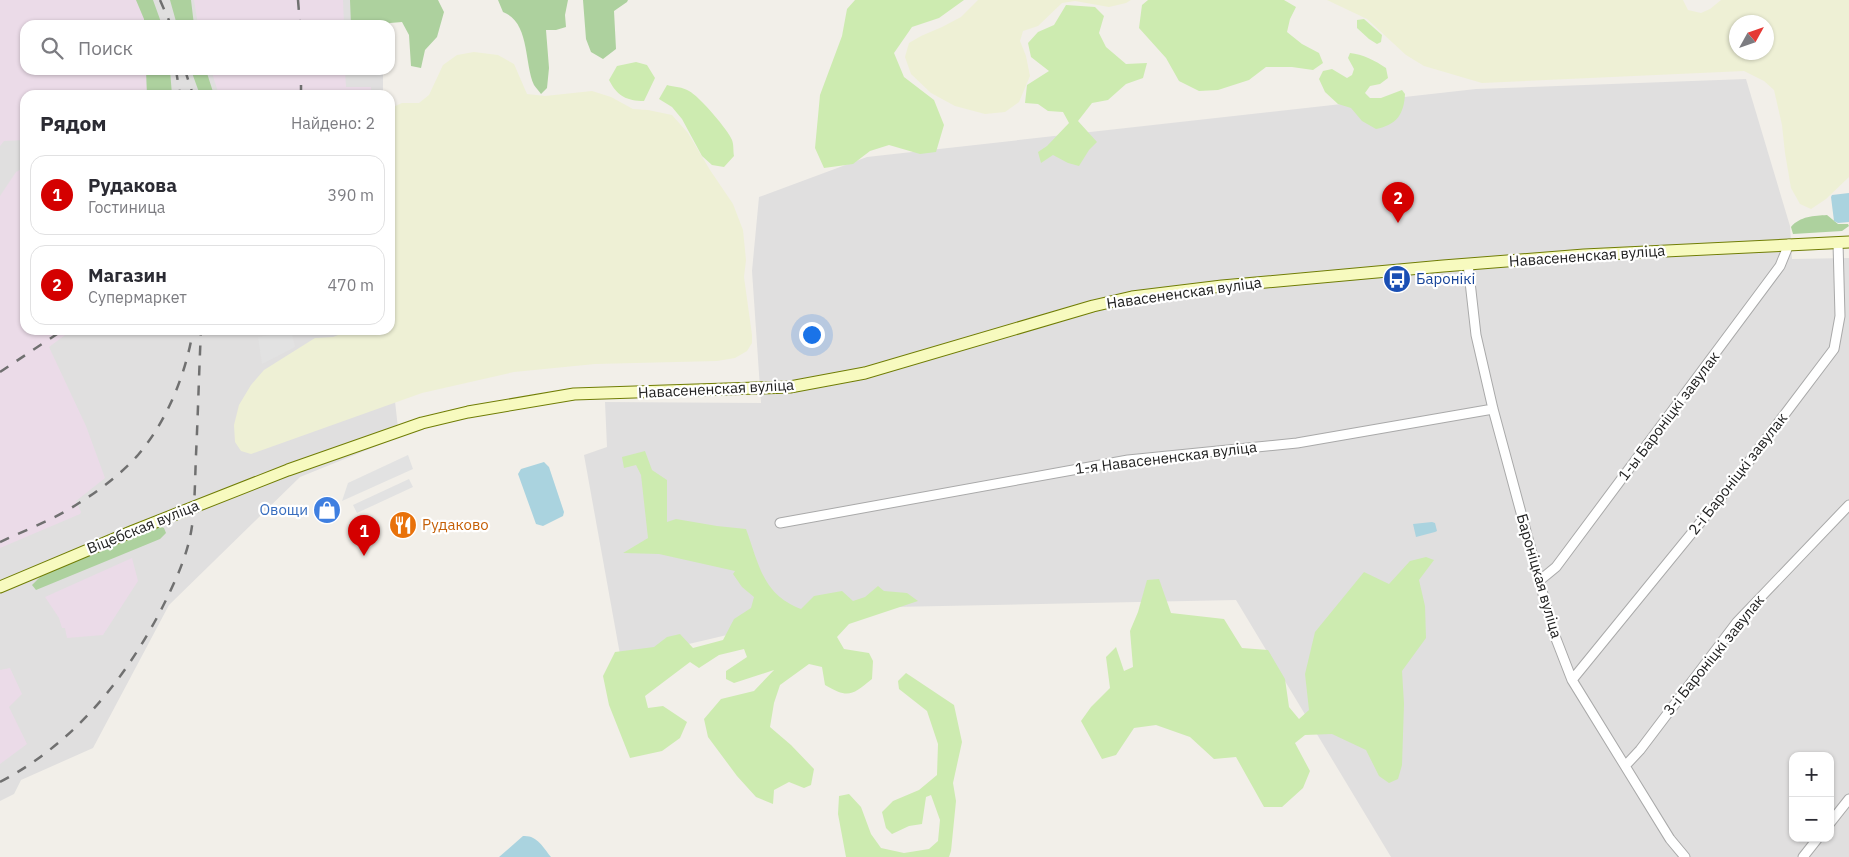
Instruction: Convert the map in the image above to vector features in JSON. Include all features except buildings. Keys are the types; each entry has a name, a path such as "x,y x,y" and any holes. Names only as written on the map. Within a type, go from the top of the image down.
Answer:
{"main road":[{"name":"Навасененская вуліца","path":"288,470 422,423 468,412 574,394 790,387 865,373 1092,306 1132,297 1232,285 1468,264 1789,244 1843,243"},
{"name":"Віцебская вуліца","path":"0,587 133,531 288,470"}],"street":[{"name":"2-і Бароніцкі завулак","path":"1572,680 1735,480 1834,349 1840,316 1839,282 1843,243"},
{"name":"1-ы Бароніцкі завулак","path":"1539,580 1556,567 1775,274 1789,244"},
{"name":"Бароніцкая вуліца","path":"1468,264 1476,335 1493,409 1553,631 1572,680 1670,839 1685,857"},
{"path":"1839,282 1849,284"},
{"name":"1-я Навасененская вуліца","path":"780,523 1128,460 1297,443 1493,409"},
{"name":"3-і Бароніцкі завулак","path":"1625,766 1640,750 1738,622 1849,505"},
{"path":"1834,817 1849,799"},
{"path":"1803,857 1815,842"}],"shaded area":[{"path":"0,0 382,0 382,20 20,20 20,75 383,75 383,90 20,90 20,335 388,335 399,437 300,477 169,605 93,748 21,780 14,794 0,801"},
{"path":"0,0 136,0 144,20 20,20 20,75 146,75 147,90 20,90 20,140 4,141 0,146"},
{"path":"194,0 343,0 344,20 197,20"},
{"path":"213,75 345,75 346,87 371,87 371,90 217,90"},
{"path":"1746,79 1790,226 1792,259 1849,258 1849,857 1391,857 1236,600 842,608 621,660 584,455 607,447 605,402 761,403 752,271 759,197 867,157 1476,89"},
{"path":"20,170 20,335 65,335 49,347 86,426 105,478 76,501 81,512 80,514 0,548 0,196 16,172"},
{"path":"292,335 295,347 262,364 258,337"},
{"path":"408,455 413,469 342,501 348,483"},
{"path":"409,479 413,487 357,513 353,505"},
{"path":"132,558 138,581 103,635 67,638 65,628 62,628 59,618 45,597"},
{"path":"10,668 22,694 9,707 27,744 0,764 0,670"}],"green space":[{"path":"136,0 153,0 160,20 144,19"},
{"path":"170,0 191,0 193,20 176,20"},
{"path":"350,0 438,0 444,12 437,37 425,50 421,68 411,66 409,35 402,22 395,23 395,20 351,20"},
{"path":"498,0 568,0 565,15 566,27 546,30 549,68 547,88 541,94 534,85 531,76 525,44 518,25 512,17 503,12"},
{"path":"583,0 628,0 614,11 616,49 603,59 591,52 586,39"},
{"path":"855,0 964,0 939,18 912,27 894,53 904,77 934,100 944,125 936,152 920,154 889,145 870,151 853,164 824,168 815,148 820,95 842,36 847,9"},
{"path":"978,0 1131,0 1109,7 1075,1 1062,3 1038,26 1023,31 1020,41 1026,56 1030,76 1019,102 1005,112 985,114 955,106 931,93 911,74 905,57 909,43 961,17"},
{"path":"1148,0 1284,0 1296,7 1290,19 1287,32 1302,44 1319,53 1323,63 1313,70 1292,67 1266,67 1249,80 1218,90 1199,91 1179,81 1166,58 1139,28 1142,5"},
{"path":"1327,0 1683,0 1688,10 1701,13 1710,9 1721,0 1849,0 1849,177 1826,199 1811,209 1800,204 1791,188 1782,125 1774,90 1764,81 1744,71 1482,83 1424,66 1406,55 1367,19"},
{"path":"1066,5 1095,7 1104,16 1099,33 1106,47 1126,64 1147,63 1143,78 1126,84 1108,100 1092,103 1078,121 1097,142 1089,150 1079,166 1068,163 1053,155 1041,163 1038,152 1047,146 1069,123 1063,112 1048,111 1038,104 1025,103 1027,85 1049,71 1031,57 1028,43 1038,32 1054,25"},
{"path":"1364,19 1382,35 1381,42 1377,44 1357,28 1357,20"},
{"path":"474,52 498,55 514,64 527,94 545,96 592,91 611,97 633,109 672,115 688,133 733,204 743,230 746,260 744,277 752,343 747,351 735,358 717,361 595,364 514,372 422,393 251,454 241,451 235,442 234,425 239,405 251,385 264,370 315,338 338,335 395,335 395,106 402,103 419,103 429,95 443,65 457,55"},
{"path":"1350,53 1369,58 1386,68 1388,78 1380,84 1370,86 1365,93 1370,98 1381,98 1402,90 1405,94 1401,113 1389,125 1376,129 1362,121 1351,108 1338,104 1325,92 1319,79 1323,71 1332,69 1347,78 1352,75 1354,69 1348,58"},
{"path":"636,62 647,65 655,78 644,101 628,99 619,94 609,80 617,66"},
{"path":"146,75 170,75 172,90 147,90"},
{"path":"193,75 208,75 212,90 198,90"},
{"path":"667,85 684,89 694,94 730,136 733,142 734,156 724,167 712,165 702,156 682,119 672,107 659,99"},
{"path":"1827,215 1838,224 1848,224 1849,226 1842,231 1793,234 1791,227 1795,223 1808,217"},
{"path":"645,451 652,470 667,480 667,522 676,519 746,529 764,576 778,595 788,603 801,609 814,596 842,591 853,601 865,597 878,586 884,591 907,593 918,601 849,624 837,637 844,649 869,653 873,661 872,679 860,689 855,692 845,693 833,689 825,685 822,667 809,664 780,685 774,703 770,727 814,769 811,785 804,788 789,782 774,790 773,804 756,797 737,776 708,737 704,719 721,699 754,691 774,670 734,683 726,679 726,671 747,657 744,649 719,655 699,668 690,662 645,696 648,708 663,706 687,722 680,738 662,751 630,758 609,705 603,676 615,652 654,647 667,637 680,634 693,648 723,640 734,619 751,608 754,597 742,587 733,574 735,571 659,554 623,553 648,538 641,475 636,465 624,468 622,457"},
{"path":"158,526 164,528 166,533 160,539 36,590 32,585 42,575"},
{"path":"1426,557 1434,560 1419,580 1425,606 1426,638 1402,671 1404,704 1402,765 1398,779 1389,783 1379,776 1366,750 1332,734 1305,735 1295,743 1310,771 1303,788 1282,807 1264,807 1236,757 1214,759 1190,737 1156,725 1134,728 1116,755 1102,759 1081,721 1091,707 1110,688 1106,657 1116,647 1124,671 1133,667 1130,631 1138,612 1147,580 1159,579 1171,613 1224,619 1242,648 1268,650 1285,679 1289,707 1299,719 1309,710 1305,674 1315,632 1364,572 1389,584 1410,561"},
{"path":"906,673 954,705 962,742 953,783 956,801 951,851 949,857 846,857 838,814 839,796 849,794 861,807 871,834 881,848 904,853 929,849 938,841 940,820 931,795 926,797 922,824 909,826 892,834 886,828 882,812 893,801 919,790 937,775 938,744 927,711 899,689 898,681"}],"water":[{"path":"1849,193 1849,222 1838,223 1834,221 1831,197 1832,195"},
{"path":"544,462 549,467 564,512 563,516 543,526 536,524 518,474 521,469"},
{"path":"1435,523 1437,531 1416,537 1413,524"},
{"path":"523,836 532,837 536,840 551,857 499,857"}],"railway":[{"path":"160,0 169,20"},
{"path":"298,0 300,20"},
{"path":"177,75 179,90"},
{"path":"187,75 191,90"},
{"path":"301,75 301,90"},
{"path":"0,372 56,335"},
{"path":"0,542 70,509 95,493 138,455 158,427 174,396 186,363 192,335"},
{"path":"0,782 26,767 51,749 74,729 114,685 147,635 176,578 190,537 193,517 201,335"}],"place":[{"name":"Магазин","path":"1398,223"},
{"name":"Баронікі","path":"1397,279"},
{"name":"Овощи","path":"327,510"},
{"name":"Рудаково","path":"403,525"},
{"name":"Рудакова","path":"364,556"}]}
